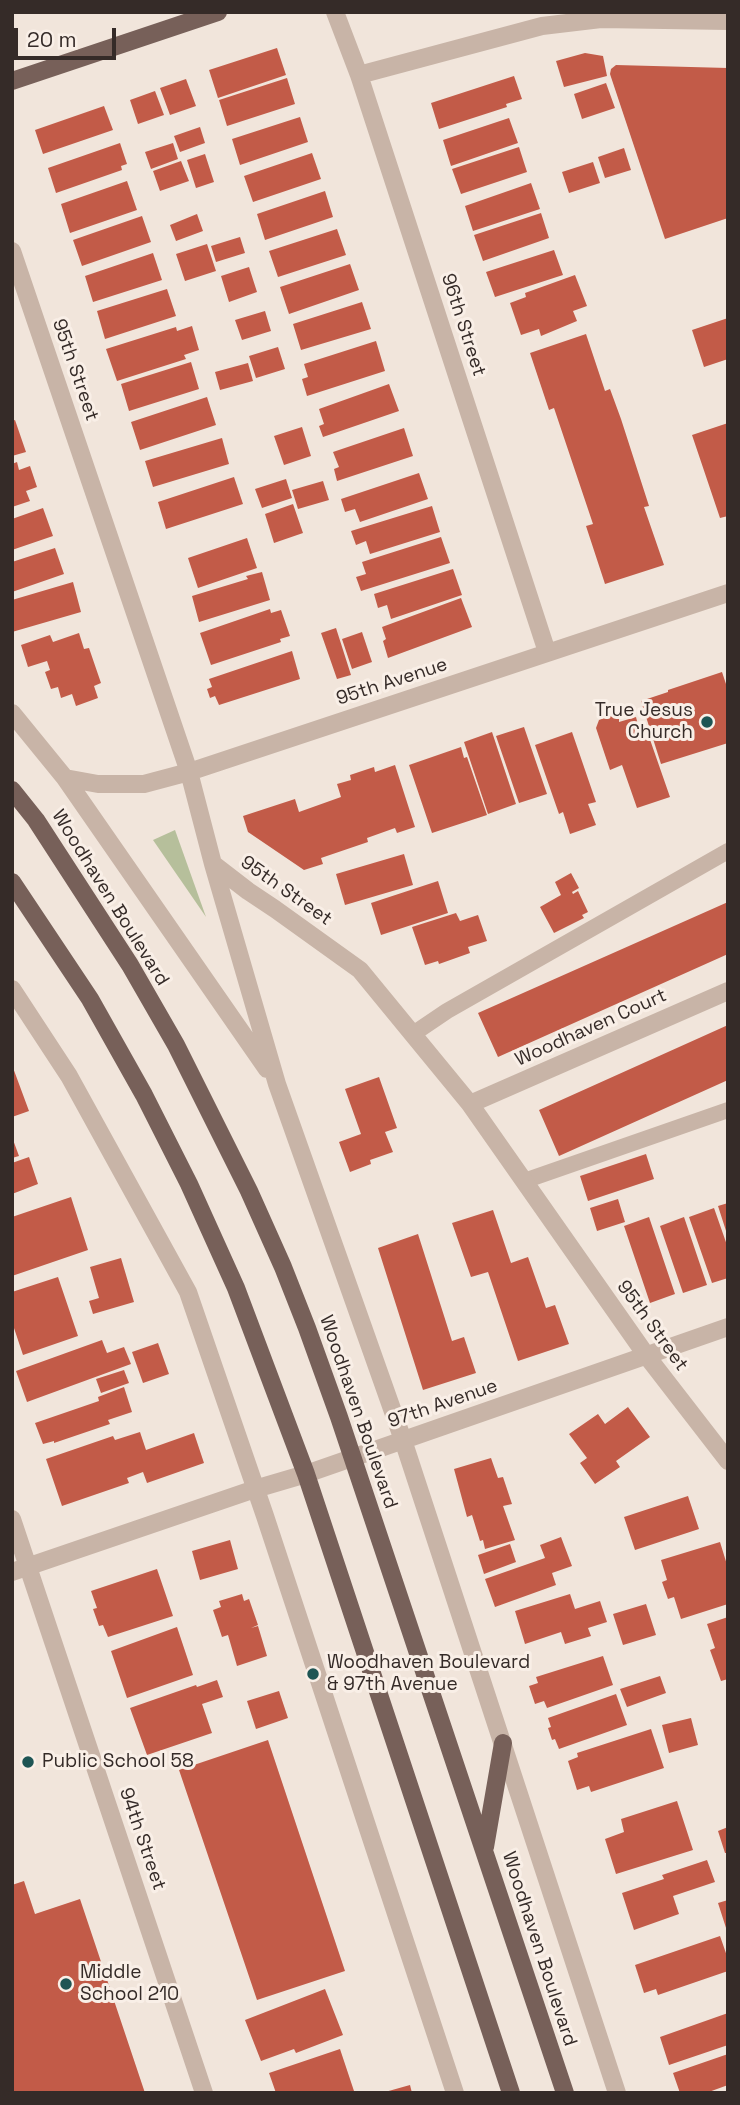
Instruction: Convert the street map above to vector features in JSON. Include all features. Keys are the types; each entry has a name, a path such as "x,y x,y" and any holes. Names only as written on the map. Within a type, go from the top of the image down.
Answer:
{"main road":[{"path":"12,80 218,12"},
{"name":"Woodhaven Boulevard","path":"12,790 36,820 130,965 176,1045 249,1191 283,1267 353,1458 565,2093"},
{"path":"12,882 90,999 144,1095 189,1184 251,1327 306,1474 510,2093"},
{"path":"484,1851 503,1743"}],"street":[{"name":"96th Street","path":"335,12 359,75 547,652"},
{"path":"359,75 542,26 601,19 728,21"},
{"name":"95th Street","path":"12,251 189,772 213,864 360,970 470,1104 646,1355 728,1461"},
{"name":"95th Avenue","path":"65,778 98,784 144,784 189,772 728,593"},
{"name":"Woodhaven Boulevard","path":"12,713 65,778 277,1084"},
{"name":"Woodhaven Boulevard","path":"213,864 277,1084 403,1440 617,2093"},
{"path":"12,989 69,1076 188,1292 256,1489 455,2093"},
{"name":"Woodhaven Court","path":"470,1104 728,991"},
{"name":"97th Avenue","path":"20,1569 306,1474 728,1328"},
{"name":"94th Street","path":"12,1519 20,1569 204,2093"}],"lane":[{"path":"413,1034 447,1011 728,850"},
{"path":"524,1181 728,1110"}],"green space":[{"path":"175,830 206,917 153,840"}],"building":[{"path":"277,48 286,75 218,98 209,70"},
{"path":"585,53 603,56 607,76 564,87 556,61"},
{"path":"616,65 728,68 728,218 665,239 610,74"},
{"path":"514,76 522,99 506,104 507,107 439,129 431,103"},
{"path":"287,78 295,104 227,126 219,100"},
{"path":"186,79 196,106 170,115 160,88"},
{"path":"606,83 615,108 582,119 574,94"},
{"path":"155,91 164,115 138,124 130,100"},
{"path":"104,106 113,130 43,154 35,130"},
{"path":"300,117 308,142 240,165 232,139"},
{"path":"509,118 518,143 451,166 443,140"},
{"path":"200,127 205,143 180,152 174,136"},
{"path":"120,143 127,164 121,166 122,170 56,193 48,168"},
{"path":"173,143 178,159 151,169 145,152"},
{"path":"519,147 527,172 461,194 452,169"},
{"path":"624,148 631,170 605,178 598,157"},
{"path":"312,153 321,179 253,202 244,176"},
{"path":"205,154 214,182 196,188 187,160"},
{"path":"181,161 189,181 160,191 153,171"},
{"path":"593,162 600,183 569,193 562,172"},
{"path":"127,181 137,210 70,233 61,204"},
{"path":"531,183 540,209 473,231 465,206"},
{"path":"325,191 333,217 265,240 257,214"},
{"path":"541,213 549,238 483,261 474,235"},
{"path":"197,214 203,231 176,241 170,225"},
{"path":"142,216 151,242 82,266 73,240"},
{"path":"337,229 346,255 278,277 269,251"},
{"path":"240,237 245,253 216,262 211,246"},
{"path":"207,244 216,271 185,281 176,254"},
{"path":"554,250 563,275 495,297 486,272"},
{"path":"153,253 162,280 93,302 85,276"},
{"path":"350,264 359,290 289,314 280,287"},
{"path":"249,267 257,292 229,302 221,276"},
{"path":"575,275 587,306 573,311 577,321 541,336 539,329 521,335 510,303 526,297 525,293"},
{"path":"167,289 176,316 105,339 97,311"},
{"path":"362,302 371,329 301,350 293,324"},
{"path":"265,311 271,331 242,340 235,320"},
{"path":"728,318 728,359 704,367 692,330"},
{"path":"192,326 199,350 184,355 186,359 117,381 106,349 176,327 177,331"},
{"path":"586,334 605,391 610,389 621,419 649,506 644,507 664,565 605,584 586,526 593,524 554,408 549,410 530,353"},
{"path":"376,341 385,371 307,396 302,379 308,377 304,364"},
{"path":"278,347 285,369 256,378 249,356"},
{"path":"191,362 199,389 129,411 121,384"},
{"path":"248,363 253,381 220,390 215,372"},
{"path":"389,384 399,411 323,437 319,426 324,424 319,409"},
{"path":"207,397 216,425 140,450 131,422"},
{"path":"15,420 26,452 12,456 12,421"},
{"path":"728,423 728,516 720,518 692,435"},
{"path":"302,427 311,456 284,465 274,436"},
{"path":"404,428 413,456 337,481 334,469 339,467 333,452"},
{"path":"222,438 229,464 153,487 145,461"},
{"path":"17,462 19,470 30,466 37,487 26,491 30,501 12,507 12,464"},
{"path":"419,473 428,499 360,522 355,509 345,512 341,499"},
{"path":"234,477 243,504 166,529 158,502"},
{"path":"286,479 292,498 262,508 255,489"},
{"path":"323,481 329,500 298,509 292,490"},
{"path":"293,504 303,533 274,543 265,514"},
{"path":"432,506 440,532 370,554 366,541 356,545 351,531"},
{"path":"43,508 53,536 12,550 12,519"},
{"path":"441,537 450,563 361,591 356,577 366,574 362,562"},
{"path":"247,538 257,568 198,588 188,558"},
{"path":"55,548 64,574 12,592 12,562"},
{"path":"453,569 462,595 391,619 387,605 378,608 374,594"},
{"path":"262,572 270,600 199,622 192,596"},
{"path":"73,582 81,612 12,632 12,600"},
{"path":"461,598 472,627 388,658 382,627"},
{"path":"270,609 271,613 281,610 290,636 280,639 281,642 211,665 200,633"},
{"path":"336,628 351,675 337,679 321,633"},
{"path":"362,632 372,662 352,669 342,639"},
{"path":"79,633 84,649 89,648 101,683 94,686 98,698 76,706 72,694 61,698 58,687 51,689 45,672 50,670 47,661 28,667 21,645 50,635 53,642"},
{"path":"292,651 300,679 219,705 215,696 210,698 207,689 212,687 209,679"},
{"path":"722,672 728,690 728,743 661,764 641,701"},
{"path":"610,716 619,719 619,722 636,717 640,733 647,731 670,797 637,808 622,765 610,770 596,728 599,720"},
{"path":"524,727 547,794 519,803 496,736"},
{"path":"492,732 516,804 488,814 464,742"},
{"path":"572,732 596,802 588,804 596,825 570,834 563,812 559,814 535,745"},
{"path":"461,747 487,815 432,833 409,765"},
{"path":"395,765 415,827 397,833 395,828 367,838 368,842 321,858 323,864 304,870 248,832 243,816 295,799 299,812 341,797 337,784 351,780 350,775 374,767 375,772"},
{"path":"404,854 413,885 345,905 336,874"},
{"path":"571,873 579,888 572,892 573,894 578,891 588,912 582,915 584,918 554,933 540,907 561,895 555,882"},
{"path":"438,881 448,913 381,935 371,903"},
{"path":"728,902 728,954 498,1057 478,1013"},
{"path":"456,913 460,921 478,915 487,941 468,947 470,953 439,964 438,961 425,965 412,927"},
{"path":"728,1025 728,1080 559,1156 539,1110"},
{"path":"12,1065 29,1111 12,1117"},
{"path":"379,1077 397,1128 385,1132 393,1152 370,1160 371,1164 350,1172 339,1142 361,1134 345,1089"},
{"path":"12,1137 19,1156 12,1158"},
{"path":"646,1154 654,1179 588,1201 580,1176"},
{"path":"29,1157 38,1184 12,1194 12,1163"},
{"path":"71,1197 88,1250 12,1276 12,1217"},
{"path":"618,1199 625,1222 597,1231 590,1208"},
{"path":"728,1203 728,1234 727,1234 718,1206"},
{"path":"714,1208 728,1248 728,1278 712,1283 689,1217"},
{"path":"493,1210 511,1263 528,1257 546,1308 555,1305 569,1344 518,1361 488,1272 471,1277 452,1223"},
{"path":"649,1217 675,1294 650,1303 624,1226"},
{"path":"684,1217 707,1285 683,1293 660,1226"},
{"path":"418,1234 452,1341 464,1337 476,1373 423,1390 378,1248"},
{"path":"121,1258 134,1302 93,1314 89,1301 99,1298 90,1267"},
{"path":"58,1277 78,1336 23,1355 12,1322 12,1292"},
{"path":"102,1340 107,1353 124,1347 131,1364 27,1402 16,1371"},
{"path":"158,1343 169,1374 143,1383 132,1352"},
{"path":"124,1370 129,1383 101,1393 96,1379"},
{"path":"124,1387 132,1412 108,1420 110,1424 54,1443 43,1444 35,1423 99,1401 98,1397"},
{"path":"628,1407 650,1437 616,1461 620,1467 595,1484 580,1463 587,1458 569,1434 598,1414 605,1424"},
{"path":"140,1432 146,1450 194,1433 204,1463 147,1483 143,1472 127,1478 129,1483 62,1506 46,1459 113,1436 115,1440"},
{"path":"491,1458 498,1478 503,1477 512,1504 503,1506 515,1540 485,1549 472,1515 467,1517 454,1469"},
{"path":"688,1496 699,1529 635,1550 624,1517"},
{"path":"561,1537 572,1566 552,1573 556,1585 495,1607 485,1579 545,1558 540,1545"},
{"path":"230,1540 238,1569 200,1580 192,1551"},
{"path":"720,1542 728,1568 728,1604 681,1619 674,1597 668,1599 662,1582 667,1580 661,1560"},
{"path":"510,1544 516,1562 484,1574 478,1555"},
{"path":"157,1569 173,1616 108,1637 103,1625 99,1626 91,1591"},
{"path":"242,1594 244,1601 249,1599 258,1625 251,1628 258,1626 267,1656 237,1666 228,1635 222,1637 213,1610 221,1607 219,1601"},
{"path":"570,1594 575,1609 600,1601 607,1622 588,1628 591,1636 565,1644 561,1632 525,1644 515,1611"},
{"path":"646,1604 656,1635 623,1645 613,1614"},
{"path":"728,1617 728,1679 721,1681 710,1650 715,1648 707,1624"},
{"path":"177,1627 193,1675 127,1698 111,1651"},
{"path":"603,1656 613,1685 547,1708 544,1701 535,1704 529,1686 538,1683 536,1677"},
{"path":"660,1676 666,1693 627,1707 620,1689"},
{"path":"217,1680 223,1697 202,1704 212,1733 147,1755 130,1708"},
{"path":"279,1691 288,1718 256,1729 247,1701"},
{"path":"616,1694 627,1725 559,1749 555,1739 552,1740 548,1718"},
{"path":"691,1718 698,1745 669,1753 662,1725"},
{"path":"651,1729 664,1768 591,1792 589,1786 577,1790 568,1761 578,1757 577,1753"},
{"path":"268,1740 345,1971 257,2000 179,1770"},
{"path":"677,1801 693,1850 616,1874 605,1839 624,1832 621,1819"},
{"path":"728,1827 728,1853 725,1853 718,1831"},
{"path":"707,1860 715,1882 673,1896 679,1914 634,1930 622,1893 664,1879 662,1875"},
{"name":"Middle School 210","path":"24,1881 35,1914 80,1899 145,2093 12,2093 12,1885"},
{"path":"728,1900 728,1931 727,1931 718,1903"},
{"path":"720,1936 728,1959 728,1971 658,1995 656,1989 644,1993 635,1965"},
{"path":"325,1989 343,2035 296,2053 294,2049 261,2061 245,2020"},
{"path":"728,2013 728,2045 669,2065 660,2037"},
{"path":"340,2049 354,2091 276,2093 269,2073"},
{"path":"728,2054 728,2085 706,2093 680,2093 673,2073"},
{"path":"410,2085 412,2093 385,2093 385,2092"}],"place":[{"name":"True Jesus Church","path":"707,722"},
{"name":"Woodhaven Boulevard & 97th Avenue","path":"313,1674"},
{"name":"Public School 58","path":"28,1762"},
{"name":"Middle School 210","path":"66,1984"}]}
